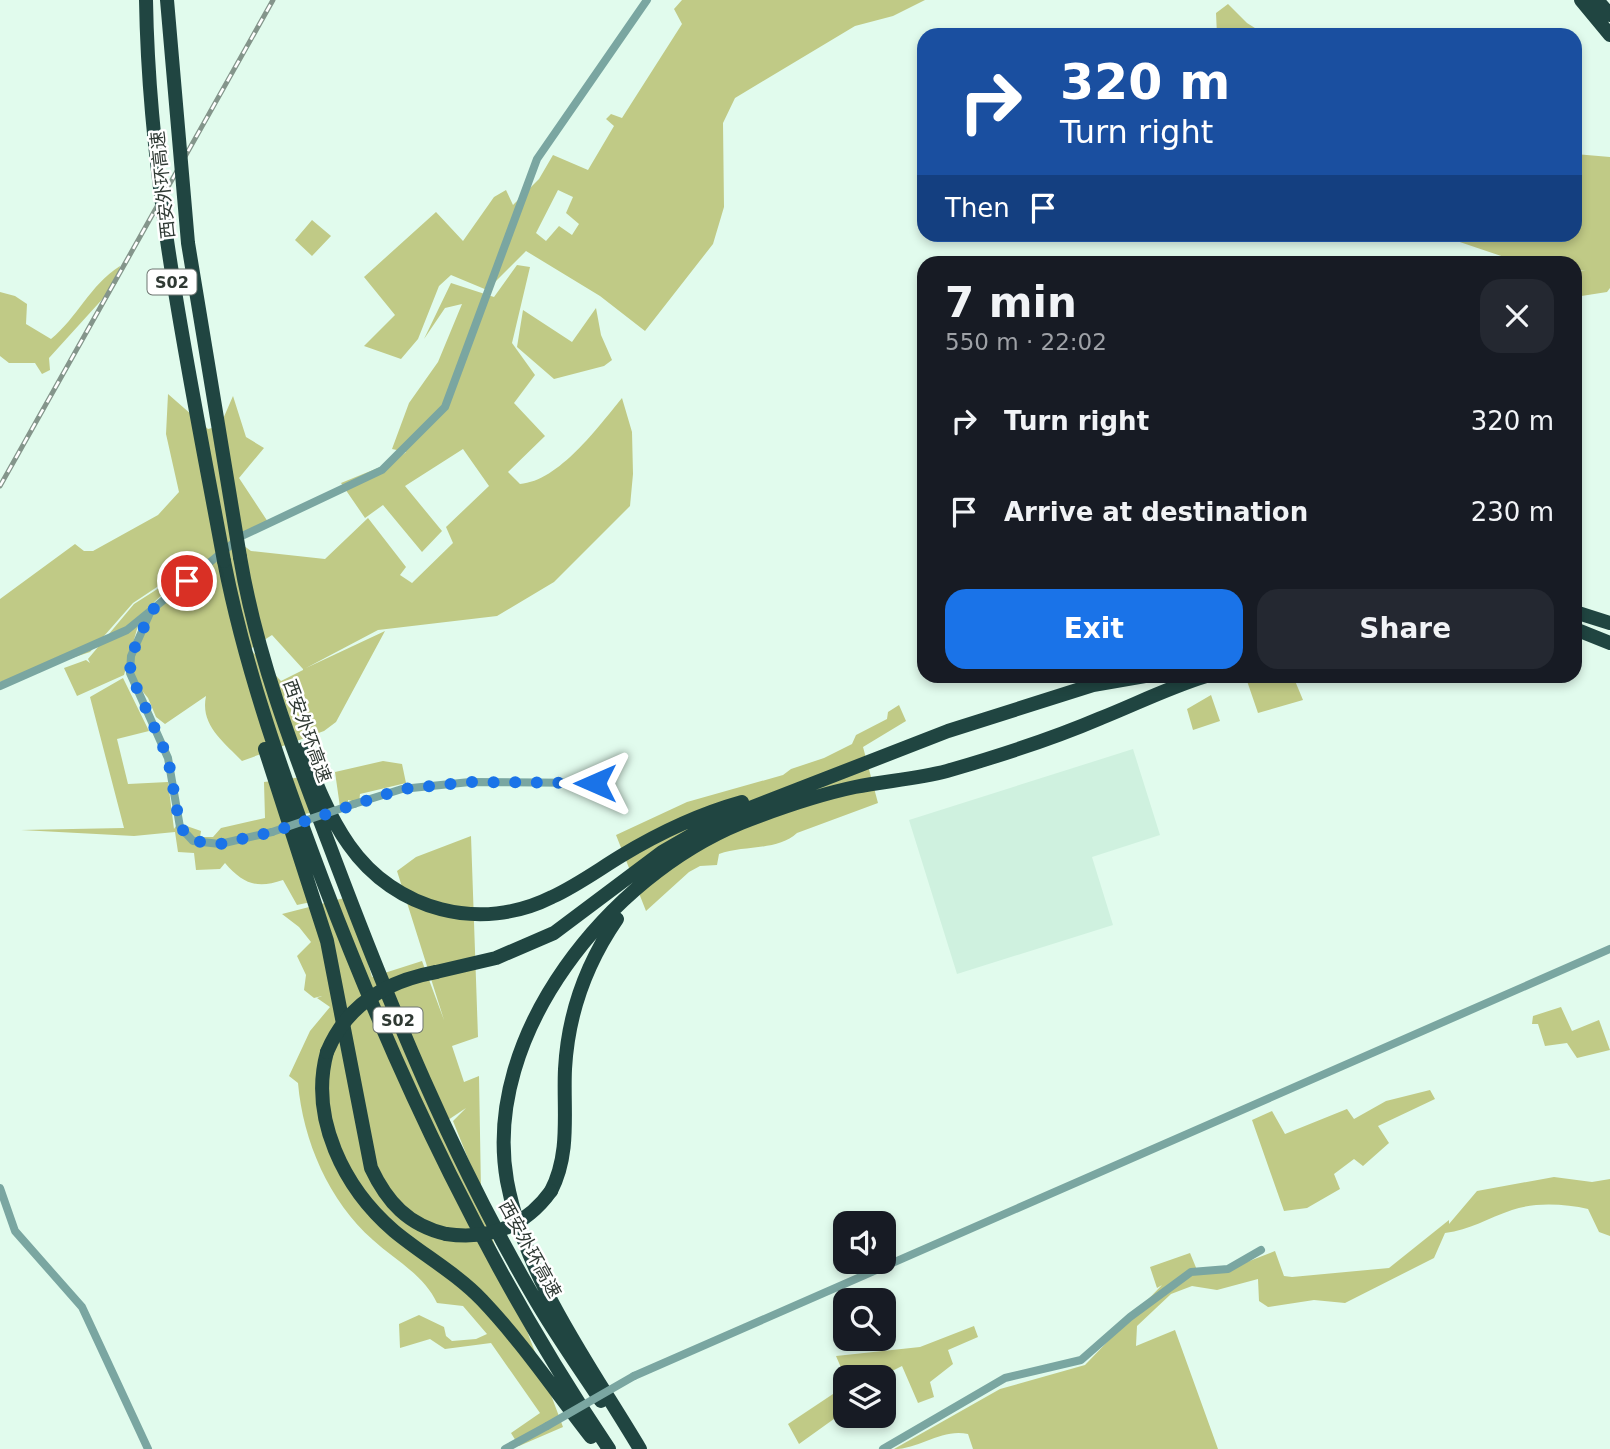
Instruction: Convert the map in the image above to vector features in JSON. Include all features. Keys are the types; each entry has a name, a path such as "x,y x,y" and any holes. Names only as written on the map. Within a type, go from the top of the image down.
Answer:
{"highway":[{"name":"西安外环高速","path":"146,0 147,40 166,250 237,628 298,816 360,979 408,1088 459,1195 517,1305 609,1449"},
{"name":"西安外环高速","path":"167,0 188,243 250,612 269,682 359,924 422,1074 481,1199 531,1293 633,1449"},
{"path":"1581,0 1610,35"},
{"path":"1597,0 1610,15"},
{"path":"250,612 309,764 348,844 367,867 389,886 414,901 442,910 484,915 527,908 552,898 654,837 702,814 818,783"},
{"path":"1582,614 1610,623"},
{"path":"1582,624 1610,633"},
{"path":"237,628 264,745 327,941 371,1168 384,1192 407,1217 446,1234 477,1236 507,1228 531,1214 551,1191 559,1173 565,1140 567,1042 580,990 604,938 619,915 656,874"},
{"path":"1582,632 1610,643"},
{"path":"601,1449 488,1307 449,1271 387,1224 342,1166 325,1122 321,1088 327,1052 341,1026 367,998 404,980 496,958 540,940 569,923 647,863 695,832 736,813 948,731 1105,683"},
{"path":"640,1449 566,1324 526,1246 508,1182 503,1125 514,1069 527,1034 544,1003 597,930 634,892 711,837 744,822 840,791 945,771 1033,743 1188,683"}],"street":[{"path":"0,686 127,630 242,536 382,470 445,407 537,159 646,0"},
{"path":"151,611 131,656 130,673 168,758 180,827 193,841 220,844 272,832 402,789 470,782 595,783"},
{"path":"505,1449 523,1445 547,1426 634,1376 1610,949"},
{"path":"0,1188 15,1231 82,1307 148,1449"},
{"path":"883,1449 1005,1378 1081,1360 1130,1317 1191,1272 1228,1269 1261,1250"}],"shaded area":[{"path":"1133,749 1160,835 1092,857 1113,925 957,974 909,820"}],"green space":[{"path":"682,0 925,0 893,16 855,26 735,98 723,123 724,207 713,244 645,331 600,296 526,251 487,290 451,275 439,286 418,339 401,359 364,346 395,315 364,277 436,212 463,241 494,197 506,190 513,205 539,179 553,155 588,170 614,126 606,119 611,114 622,118 682,24 674,9","holes":["558,190 573,197 566,213 579,224 572,235 559,226 546,241 536,233"]},
{"path":"1228,4 1255,28 1217,28 1216,13"},
{"path":"1582,155 1610,157 1610,288 1607,292 1582,296 1582,270 1586,270 1582,270 1582,256 1501,256 1460,242 1582,242"},
{"path":"312,220 331,236 312,256 295,240"},
{"path":"517,265 530,267 512,343 535,375 514,403 545,436 508,472 520,484 535,481 563,463 577,451 622,398 632,432 633,474 630,506 554,582 497,616 378,630 306,668 385,631 336,722 324,731 242,761 210,724 206,716 206,696 165,724 156,717 130,664 146,617 197,566 172,577 133,603 90,652 0,682 0,599 75,544 84,551 93,551 158,515 179,492 166,434 168,394 208,429 220,426 233,396 246,437 264,448 239,478 268,522 236,540 251,551 325,559 368,518 406,567 400,575 412,583 453,543 446,527 489,486 463,449 405,486 442,531 422,552 383,505 365,518 341,483 395,461 406,452 392,449 409,403 438,362 462,304 445,308 424,339 451,283 494,297","holes":["272,635 303,669 281,681 250,649"]},
{"path":"120,266 117,283 49,358 50,370 42,374 35,363 9,363 0,356 0,292 15,296 27,304 26,324 51,339 100,282"},
{"path":"596,308 601,335 612,360 604,366 554,379 517,347 523,310 572,342"},
{"path":"173,579 177,580 141,615 124,675 77,696 64,668 86,660 90,663 88,659 134,604"},
{"path":"123,678 149,731 117,739 128,784 168,782 174,829 178,823 201,831 200,837 213,837 221,828 265,818 264,782 318,775 322,811 298,815 311,902 297,905 283,880 266,884 251,883 238,876 225,863 220,869 196,870 194,853 178,852 175,832 134,836 21,830 124,828 90,697"},
{"path":"1248,683 1296,683 1303,700 1258,713"},
{"path":"1211,695 1220,721 1193,730 1187,709"},
{"path":"899,705 906,721 863,747 878,803 797,833 780,843 719,854 717,865 700,866 689,872 646,911 616,835 687,802 783,775 791,769 824,758 852,744 856,735 887,719 888,712"},
{"path":"383,761 402,764 406,783 360,794 359,803 348,800 348,807 340,807 335,772"},
{"path":"471,836 478,1037 452,1046 464,1082 479,1076 481,1191 453,1121 466,1108 448,1120 563,1427 519,1446 511,1433 540,1413 491,1343 445,1349 430,1339 400,1348 399,1324 419,1315 444,1327 446,1336 452,1341 476,1339 487,1334 463,1306 437,1303 425,1284 373,1240 343,1207 312,1148 298,1083 289,1076 310,1031 330,1007 317,998 322,996 314,998 304,990 306,975 297,956 311,942 299,927 282,914 348,897 372,977 422,961 444,1020 397,871 416,857"},
{"path":"1561,1007 1572,1031 1599,1020 1610,1050 1577,1058 1567,1043 1545,1046 1538,1024 1532,1024 1533,1016"},
{"path":"1430,1090 1435,1099 1378,1126 1389,1143 1363,1166 1354,1159 1334,1174 1340,1189 1307,1208 1284,1211 1252,1120 1272,1111 1285,1134 1347,1109 1354,1119 1386,1101"},
{"path":"1554,1177 1592,1182 1610,1179 1610,1236 1599,1232 1588,1209 1560,1205 1530,1206 1445,1233 1434,1258 1345,1303 1314,1300 1268,1307 1259,1301 1258,1279 1217,1290 1192,1286 1171,1294 1137,1326 1136,1346 1175,1330 1218,1449 973,1449 968,1434 958,1433 894,1449 1000,1389 1085,1365 1162,1285 1157,1288 1150,1267 1190,1253 1197,1270 1221,1272 1275,1251 1284,1276 1389,1268 1449,1220 1449,1224 1477,1191"},
{"path":"974,1326 978,1337 948,1350 953,1364 930,1382 934,1397 918,1403 902,1366 896,1369 896,1365 840,1365 836,1356 896,1351 920,1347"},
{"path":"833,1394 833,1420 799,1444 788,1424"}],"railway":[{"path":"0,486 273,0"}],"route":[{"path":"187,581 151,611 131,656 130,673 168,758 180,827 193,841 220,844 272,832 402,789 470,782 595,783"}]}
